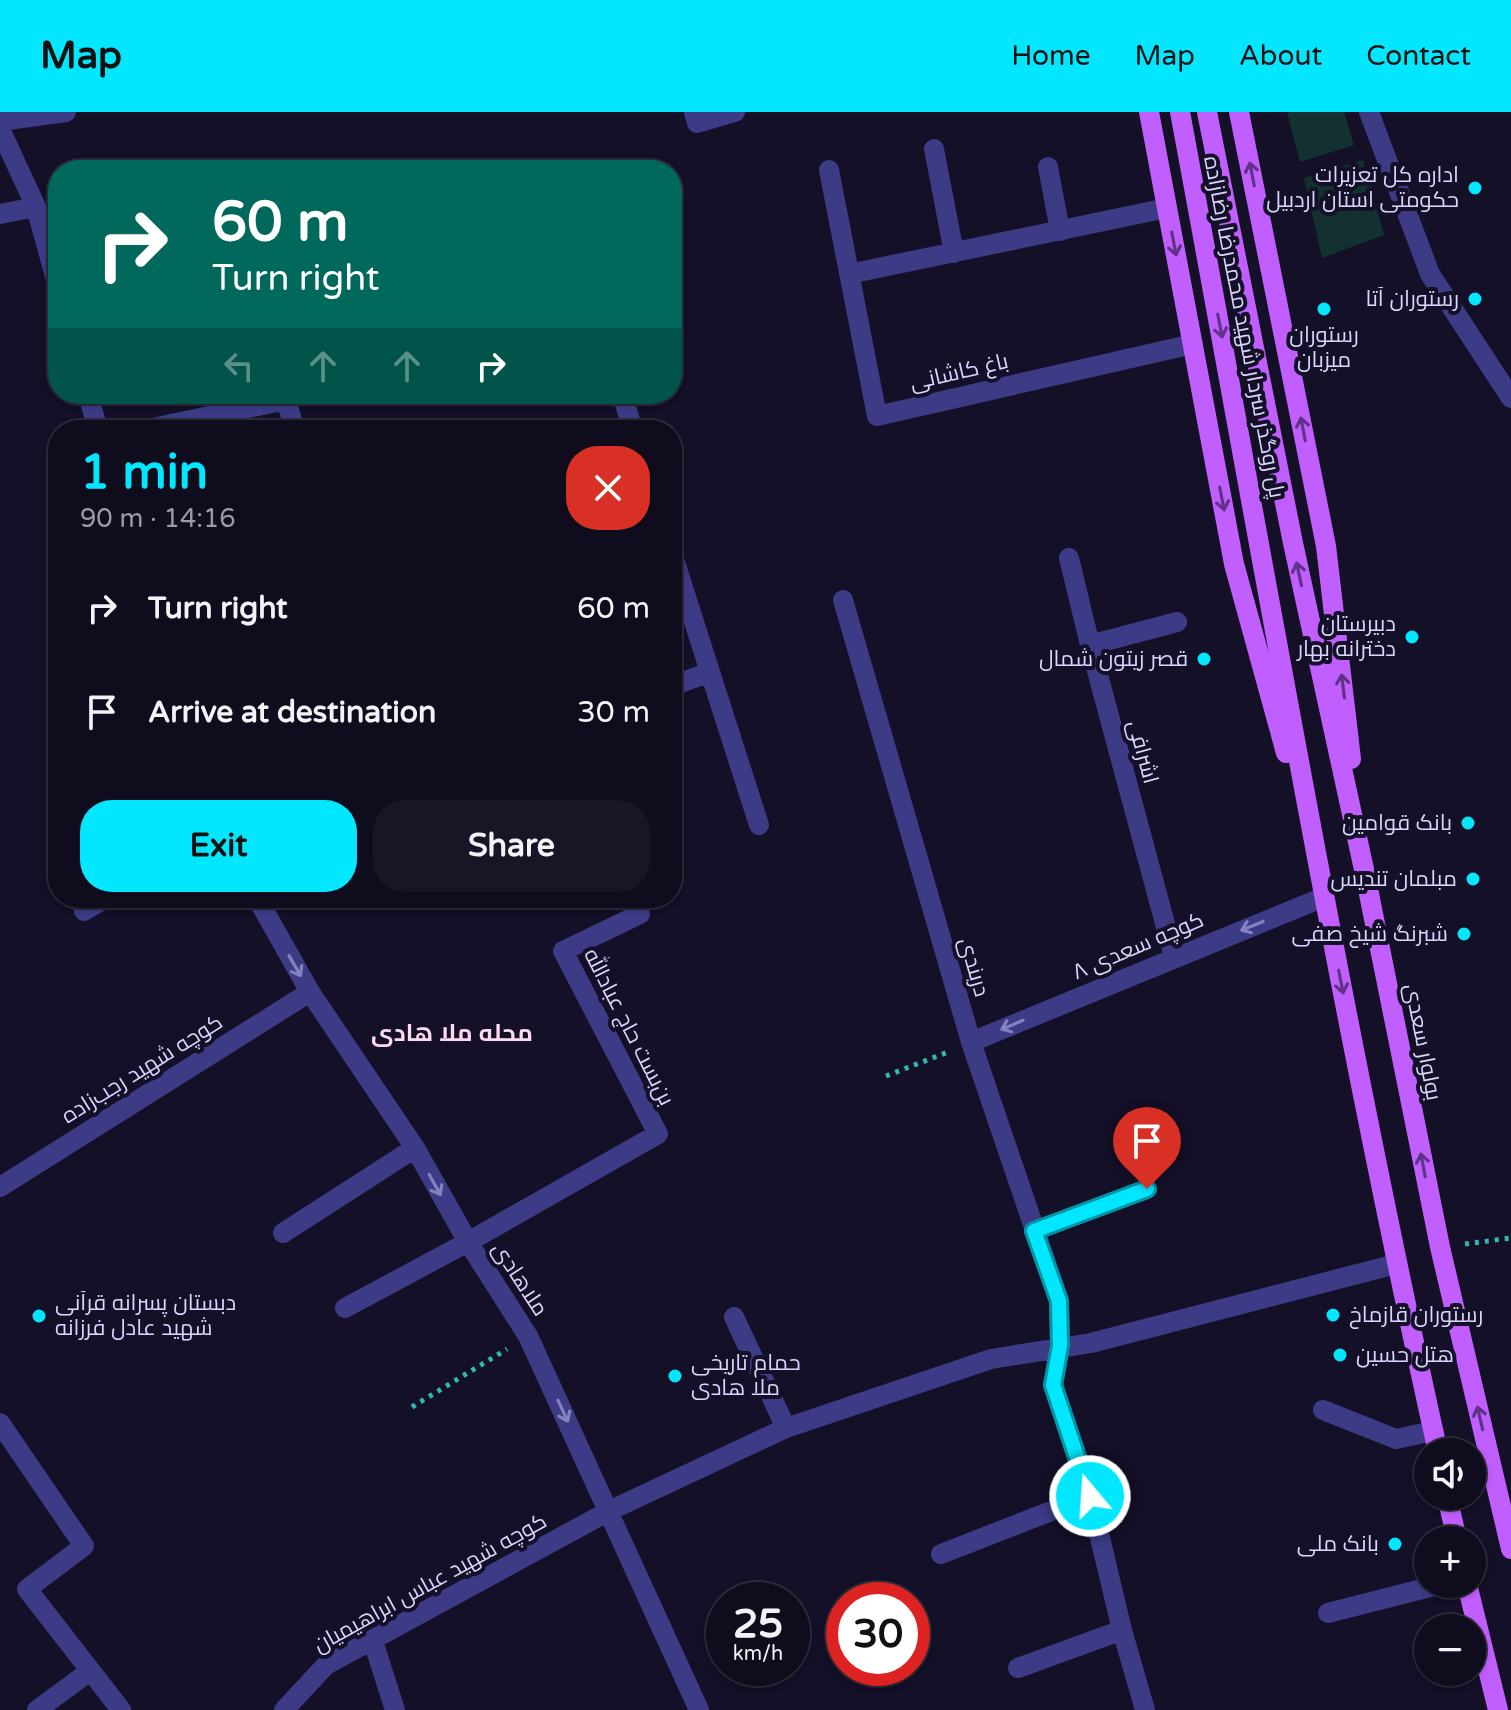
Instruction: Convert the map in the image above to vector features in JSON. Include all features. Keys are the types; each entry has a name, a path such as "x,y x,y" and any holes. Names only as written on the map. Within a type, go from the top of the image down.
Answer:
{"main road":[{"path":"1149,112 1234,564 1322,888 1396,1264 1435,1438"},
{"name":"پل روگذر سردار شهید محمدرضا رضازاده","path":"1180,112 1322,888"},
{"name":"پل روگذر سردار شهید محمدرضا رضازاده","path":"1207,112 1293,543"},
{"path":"1239,112 1326,546 1365,874"},
{"name":"بولوار سعدی","path":"1293,543 1365,874 1440,1247 1505,1499 1511,1549"},
{"path":"1470,1598 1498,1710"}],"street":[{"path":"0,121 66,112"},
{"path":"694,112 697,123 735,112"},
{"path":"1369,112 1430,274 1511,398"},
{"path":"0,129 36,207 48,251"},
{"path":"934,149 954,253"},
{"path":"1048,167 1060,231"},
{"name":"باغ کاشانی","path":"829,170 877,416 1193,344"},
{"path":"0,214 36,207"},
{"path":"849,274 1167,208"},
{"path":"186,420 255,404"},
{"name":"اشرافی","path":"1069,558 1174,957"},
{"path":"682,584 759,825"},
{"name":"دربندی","path":"843,600 971,1042 1059,1301 1060,1346 1053,1385 1090,1496 1145,1710"},
{"path":"1090,645 1177,622"},
{"path":"682,682 710,672"},
{"name":"کوچه سعدی ۸","path":"971,1042 1174,957 1322,888"},
{"path":"84,911 89,908"},
{"name":"ملاهادی","path":"263,908 310,992 415,1148 468,1242 528,1336 699,1710"},
{"name":"بن‌بست حاج عبادالله","path":"468,1242 658,1134 563,951 640,914"},
{"name":"کوچه شهید رجب‌زاده","path":"0,1187 310,992"},
{"path":"283,1233 415,1148"},
{"path":"1034,1231 1147,1189"},
{"path":"345,1308 468,1242"},
{"path":"609,1511 786,1428 991,1359 1091,1343 1396,1264"},
{"path":"734,1317 786,1428"},
{"path":"1323,1410 1396,1439 1433,1431"},
{"path":"0,1423 84,1546 27,1589 121,1710"},
{"path":"941,1554 1090,1496"},
{"name":"کوچه شهید عباس ابراهیمیان","path":"284,1710 326,1665 609,1511"},
{"path":"1328,1613 1414,1591"},
{"path":"1018,1668 1122,1630"},
{"path":"373,1641 395,1710"},
{"path":"37,1710 90,1671"}],"path":[{"path":"886,1076 971,1042"},
{"path":"1440,1247 1511,1238"},
{"path":"412,1407 528,1336"}],"green space":[{"path":"1287,112 1344,112 1354,145 1300,162"},
{"path":"1363,160 1384,235 1322,258 1304,178"}],"place":[{"name":"اداره کل تعزیرات حکومتی استان اردبیل","path":"1475,188"},
{"name":"رستوران آتا","path":"1475,299"},
{"name":"رستوران میزبان","path":"1324,309"},
{"name":"دبیرستان دخترانه بهار","path":"1412,637"},
{"name":"قصر زیتون شمال","path":"1204,659"},
{"name":"بانک قوامین","path":"1468,823"},
{"name":"مبلمان تندیس","path":"1473,879"},
{"name":"شبرنگ شیخ صفی","path":"1464,934"},
{"name":"رستوران قازماخ","path":"1333,1315"},
{"name":"دبستان پسرانه قرآنی شهید عادل فرزانه","path":"39,1316"},
{"name":"هتل حسین","path":"1340,1355"},
{"name":"حمام تاریخی ملا هادی","path":"675,1376"},
{"name":"بانک ملی","path":"1395,1544"}],"district":[{"name":"محله ملا هادی","path":"452,1033"}],"route":[{"path":"1090,1496 1053,1385 1060,1346 1059,1301 1034,1231 1147,1189"}]}
